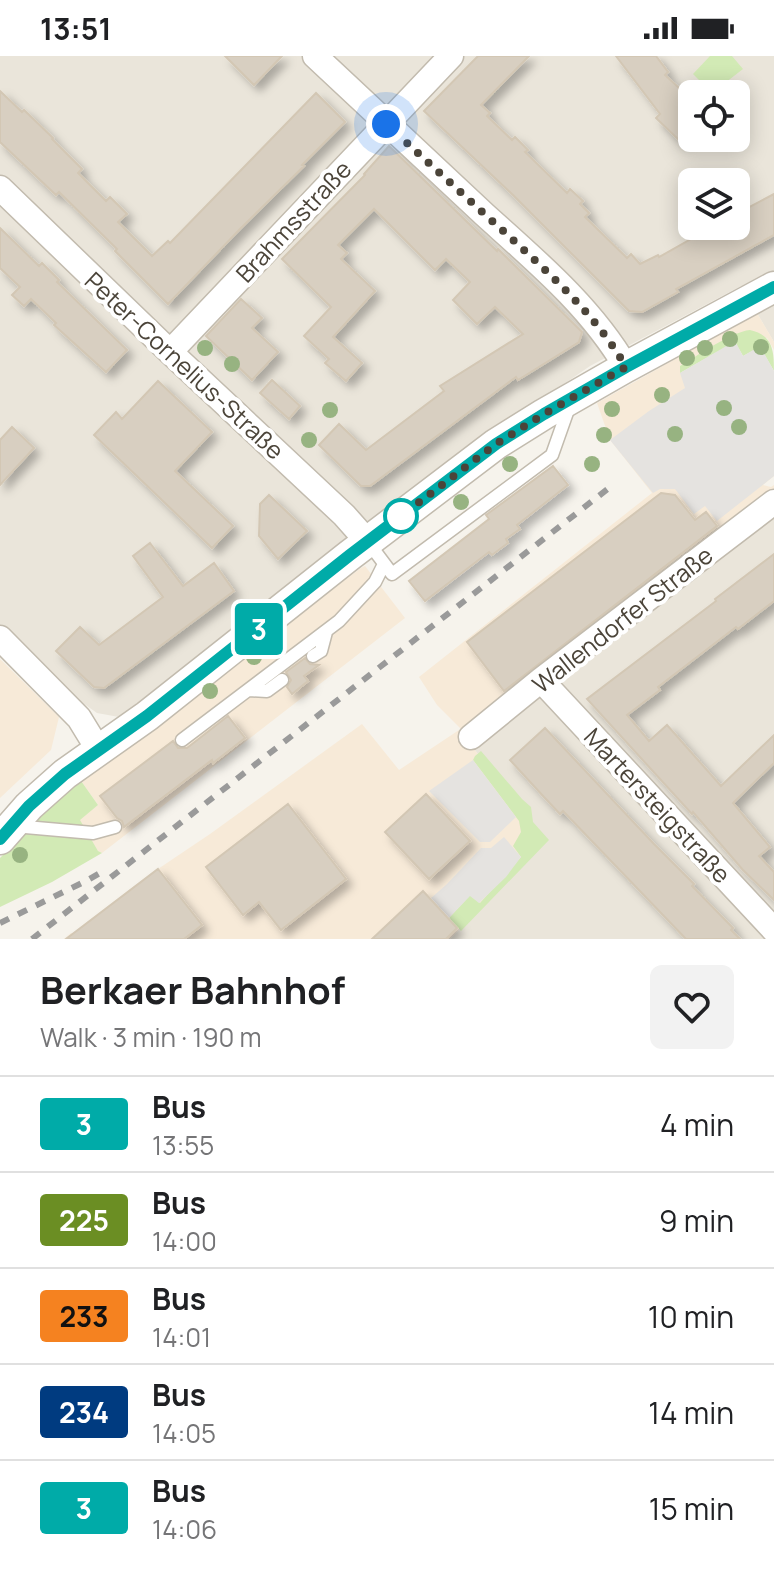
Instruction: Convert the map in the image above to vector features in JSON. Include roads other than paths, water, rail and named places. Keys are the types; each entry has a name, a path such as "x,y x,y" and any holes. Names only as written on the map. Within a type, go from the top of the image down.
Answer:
{"street":[{"path":"315,56 542,267 593,319 626,367"},
{"name":"Brahmsstraße","path":"170,352 451,56"},
{"name":"Peter-Cornelius-Straße","path":"0,188 344,515 376,553"},
{"path":"5,832 46,790 98,749 376,553 496,444 626,367 772,293"},
{"name":"Wallendorfer Straße","path":"471,737 541,680 772,509"},
{"path":"0,638 79,718 98,749"},
{"name":"Martersteigstraße","path":"541,680 774,930"}],"lane":[{"path":"376,553 392,574 552,455 573,398"},
{"path":"182,740 339,621 375,582 376,553"},
{"path":"313,656 321,651 326,632"},
{"path":"249,690 267,691 282,680"},
{"path":"5,832 93,833 115,827"}],"railway":[{"path":"32,939 614,484"},
{"path":"0,923 107,869"}]}
